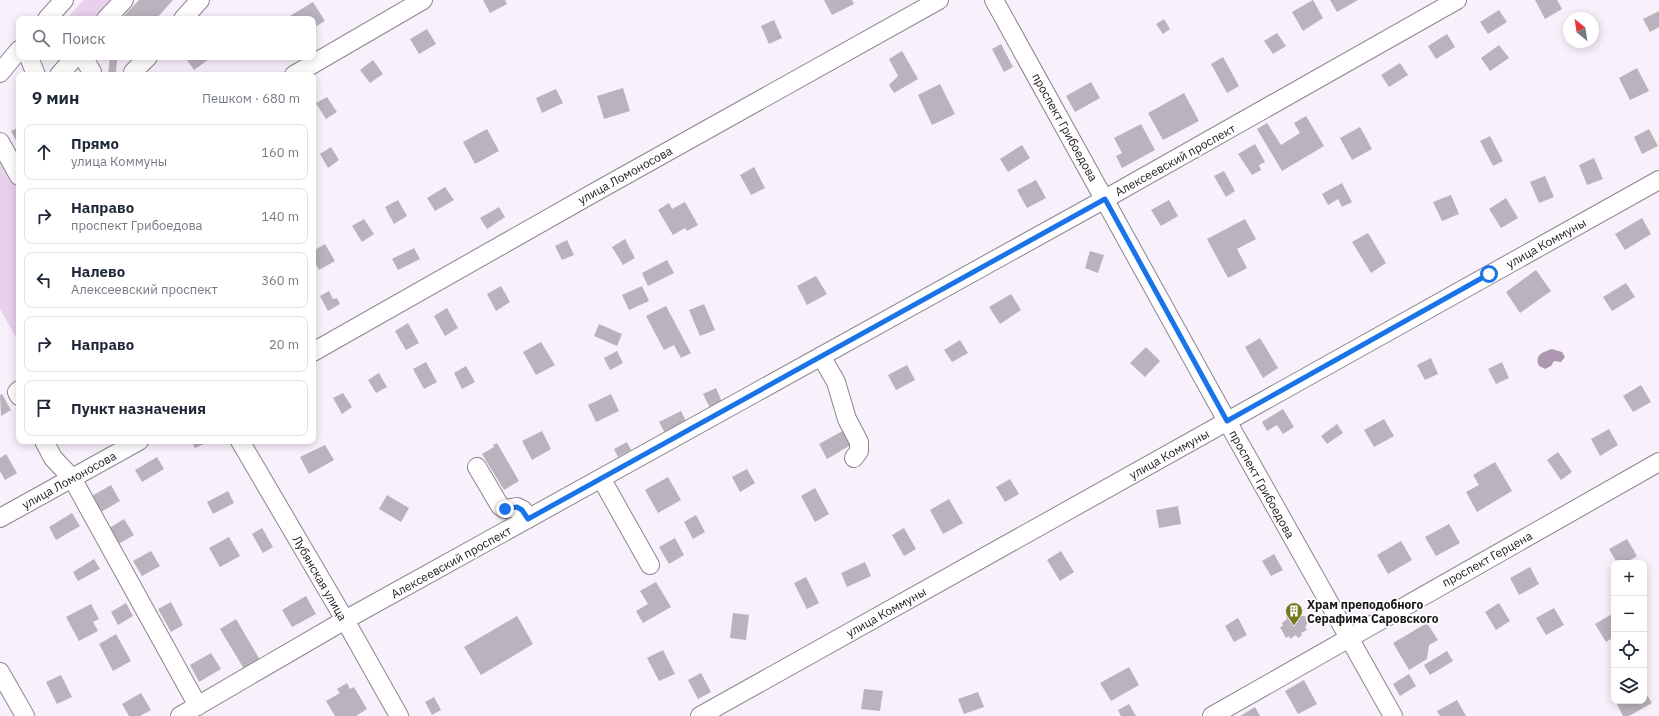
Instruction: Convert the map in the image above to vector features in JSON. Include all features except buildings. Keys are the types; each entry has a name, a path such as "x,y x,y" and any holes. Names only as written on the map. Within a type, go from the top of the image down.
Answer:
{"street":[{"path":"50,16 64,0"},
{"path":"109,16 124,0"},
{"path":"186,16 200,0"},
{"path":"299,72 423,0"},
{"name":"улица Ломоносова","path":"316,350 939,0"},
{"name":"проспект Грибоедова","path":"994,0 1392,716"},
{"name":"Алексеевский проспект","path":"180,716 345,620 1105,199 1457,0"},
{"path":"0,73 16,54"},
{"path":"30,60 35,72"},
{"path":"62,72 72,60"},
{"path":"85,60 92,72"},
{"path":"133,72 145,60"},
{"path":"0,142 16,171"},
{"name":"улица Коммуны","path":"700,716 1659,180"},
{"path":"821,356 836,382 846,419 859,442 859,451 854,458"},
{"path":"46,444 53,458 72,478 198,706"},
{"name":"улица Ломоносова","path":"0,518 134,444"},
{"name":"Лубянская улица","path":"242,444 345,620 399,716"},
{"name":"проспект Герцена","path":"1212,716 1659,462"},
{"path":"477,467 500,506 505,509 517,507 522,510 528,519"},
{"path":"601,478 650,565"},
{"path":"0,672 25,716"}],"shaded area":[{"path":"84,0 120,0 106,16 69,16"},
{"path":"0,153 16,182 16,338 0,309"},
{"path":"1552,349 1562,352 1565,357 1561,362 1554,361 1551,366 1545,369 1539,366 1538,359 1540,354"}],"place":[{"name":"Храм преподобного Серафима Саровского","path":"1294,626"}],"route":[{"path":"505,509 517,507 522,510 528,519 1105,199 1227,421 1489,274"}]}
